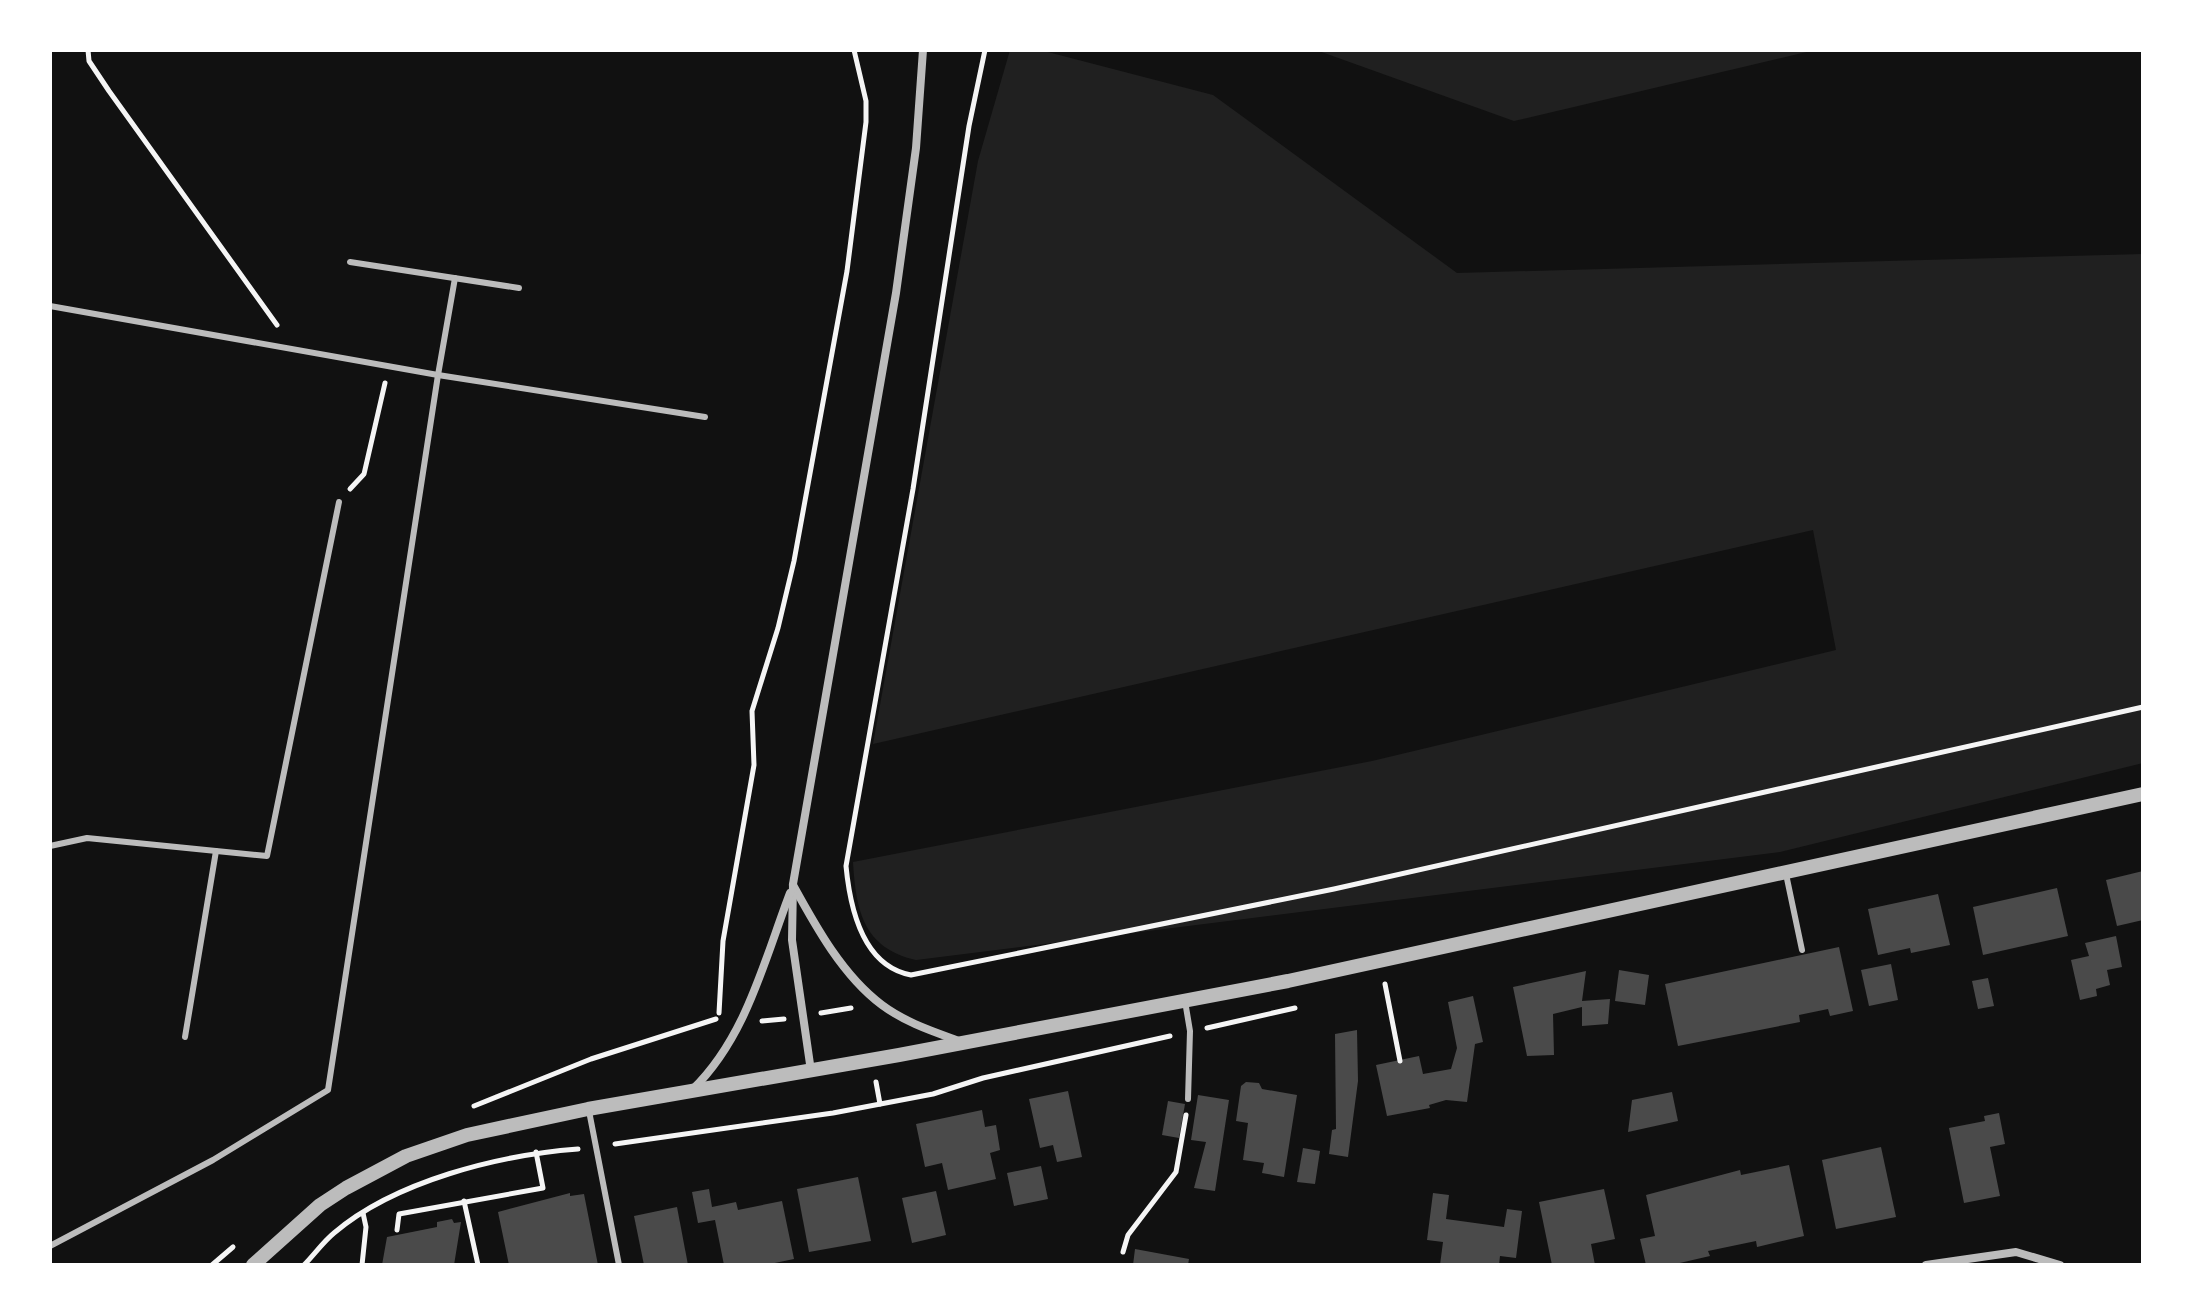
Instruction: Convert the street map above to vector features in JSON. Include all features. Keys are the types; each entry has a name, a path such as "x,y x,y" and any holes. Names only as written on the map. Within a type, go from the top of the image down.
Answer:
{"street":[{"path":"811,1071 792,940 793,884 901,262 916,148 923,50"},
{"path":"253,1265 320,1205 406,1156 467,1135 588,1109 1185,1001 2143,794"},
{"path":"793,884 836,954 880,1004 901,1018 964,1042"},
{"path":"691,1091 717,1063 742,1021 793,884"},
{"path":"1926,1265 2016,1252 2060,1265"}],"lane":[{"path":"350,262 519,288"},
{"path":"50,1246 213,1160 328,1090 455,278"},
{"path":"50,306 438,375 705,417"},
{"path":"50,846 87,838 267,856 339,502"},
{"path":"185,1037 216,851"},
{"path":"1785,871 1802,950"},
{"path":"1185,1001 1190,1031 1188,1099"},
{"path":"588,1109 619,1265"}],"path":[{"path":"88,50 89,61 109,91 293,347"},
{"path":"719,1018 723,941 754,765 752,711 778,628 794,561 847,271 866,122 866,101 854,50"},
{"path":"985,50 969,126 913,489 846,866 849,896 858,923 877,958 897,973 911,975 1334,889 2143,707"},
{"path":"339,502 364,474 389,365"},
{"path":"1385,984 1400,1061"},
{"path":"1123,1252 1128,1235 1176,1172 1188,1099"},
{"path":"304,1265 333,1233 363,1213 421,1185 536,1152 595,1147"},
{"path":"397,1230 399,1214 543,1188 536,1152"},
{"path":"464,1201 478,1265"},
{"path":"362,1265 366,1227 363,1213"}],"shaded area":[{"path":"1010,50 1040,50 1213,95 1457,273 2143,254 2143,763 1780,852 916,960 884,946 874,936 860,911 853,862 1372,761 1836,650 1813,530 873,744 978,161"},
{"path":"1316,50 1815,50 1514,121"}],"building":[{"path":"2143,871 2143,920 2117,926 2106,880"},
{"path":"2057,888 2068,936 1983,955 1973,907"},
{"path":"1938,894 1950,945 1911,953 1910,948 1878,955 1868,909"},
{"path":"2116,936 2122,967 2107,970 2110,985 2096,989 2097,996 2080,1000 2071,960 2089,956 2085,943"},
{"path":"1839,947 1853,1011 1830,1016 1828,1009 1799,1015 1800,1022 1678,1046 1665,984"},
{"path":"1891,964 1898,1000 1869,1006 1861,970"},
{"path":"1619,970 1649,975 1645,1005 1615,1001"},
{"path":"1586,971 1582,1001 1610,999 1608,1024 1582,1026 1582,1007 1553,1014 1554,1055 1527,1056 1513,987"},
{"path":"1988,978 1994,1006 1978,1009 1972,981"},
{"path":"1473,996 1483,1042 1475,1044 1467,1102 1446,1100 1429,1105 1430,1108 1387,1116 1376,1065 1419,1056 1423,1074 1451,1069 1457,1048 1448,1002"},
{"path":"1357,1030 1358,1081 1348,1157 1329,1154 1332,1130 1336,1129 1335,1034"},
{"path":"1246,1082 1259,1083 1262,1089 1297,1095 1284,1177 1262,1173 1264,1163 1243,1160 1248,1123 1236,1121 1241,1086"},
{"path":"1068,1091 1082,1157 1057,1162 1053,1145 1040,1148 1029,1099"},
{"path":"1672,1092 1678,1121 1628,1132 1632,1100"},
{"path":"1198,1095 1229,1100 1215,1191 1194,1188 1206,1142 1191,1140"},
{"path":"1168,1101 1185,1104 1179,1138 1162,1135"},
{"path":"982,1110 985,1127 996,1125 1000,1150 990,1153 996,1179 948,1190 942,1163 925,1167 916,1124"},
{"path":"1999,1113 2005,1144 1990,1147 2000,1196 1964,1203 1949,1128 1985,1121 1984,1116"},
{"path":"1881,1147 1896,1217 1836,1229 1822,1160"},
{"path":"1303,1148 1320,1151 1315,1184 1297,1182"},
{"path":"1789,1165 1804,1236 1757,1247 1756,1241 1708,1251 1710,1256 1671,1265 1646,1265 1640,1239 1655,1236 1646,1195 1740,1170 1741,1175"},
{"path":"1041,1166 1048,1199 1014,1206 1007,1173"},
{"path":"858,1177 871,1241 809,1252 797,1189"},
{"path":"709,1189 712,1207 736,1202 738,1210 782,1201 794,1259 765,1265 724,1265 715,1220 698,1223 692,1192"},
{"path":"1604,1189 1615,1239 1591,1244 1595,1265 1552,1265 1539,1202"},
{"path":"936,1191 946,1235 912,1243 902,1198"},
{"path":"570,1193 570,1196 584,1194 598,1265 509,1265 498,1212"},
{"path":"1433,1193 1449,1195 1446,1219 1504,1227 1507,1209 1522,1211 1516,1258 1500,1256 1499,1265 1440,1265 1443,1242 1427,1240"},
{"path":"677,1207 688,1265 644,1265 634,1216"},
{"path":"452,1219 454,1223 461,1222 454,1265 382,1265 387,1237 437,1227 437,1222"},
{"path":"1135,1249 1189,1259 1188,1265 1133,1265"}]}
